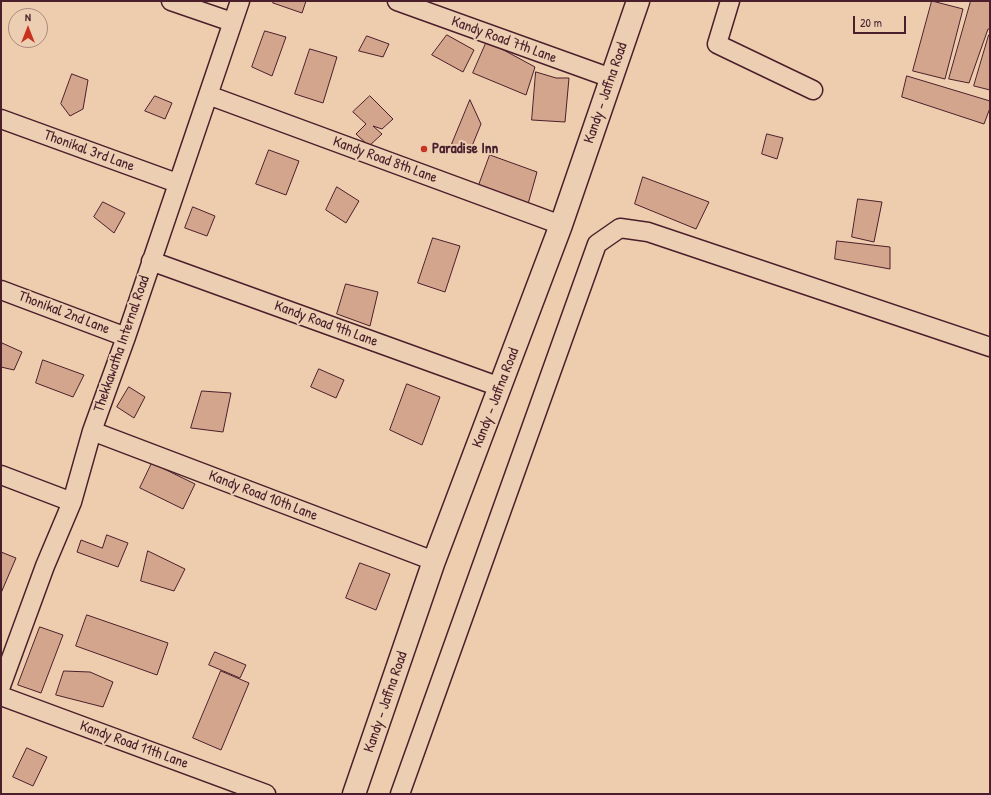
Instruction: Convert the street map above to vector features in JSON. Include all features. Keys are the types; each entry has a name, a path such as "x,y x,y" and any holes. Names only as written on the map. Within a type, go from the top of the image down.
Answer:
{"highway":[{"name":"Kandy - Jaffna Road","path":"354,794 434,561 561,225 638,1"}],"street":[{"path":"171,1 232,22"},
{"name":"Thekkawatha Internal Road","path":"1,686 45,566 72,502 92,431 126,337 240,1"},
{"name":"Kandy Road 7th Lane","path":"397,1 611,78"},
{"path":"730,1 718,44 813,90"},
{"name":"Kandy Road 8th Lane","path":"208,95 561,225"},
{"name":"Thonikal 3rd Lane","path":"1,119 177,183"},
{"path":"400,794 598,244 620,228 648,232 990,347"},
{"name":"Kandy Road 9th Lane","path":"151,261 500,387"},
{"name":"Thonikal 2nd Lane","path":"1,290 126,337"},
{"name":"Kandy Road 10th Lane","path":"92,431 434,561"},
{"path":"1,475 72,502"},
{"name":"Kandy Road 11th Lane","path":"1,696 266,794"}],"building":[{"path":"274,1 306,1 302,13 273,3"},
{"path":"932,1 963,9 945,79 913,71"},
{"path":"971,1 990,1 990,29 988,29 969,83 949,79"},
{"path":"265,31 286,37 272,76 252,67"},
{"path":"447,35 474,50 463,72 432,55"},
{"path":"990,35 990,90 974,86"},
{"path":"367,36 389,44 383,57 359,51"},
{"path":"487,41 535,67 526,95 473,73"},
{"path":"310,49 337,57 323,103 295,94"},
{"path":"536,72 556,78 569,78 565,122 532,120"},
{"path":"72,74 88,80 83,109 70,116 61,104"},
{"path":"907,76 990,101 990,108 984,124 902,97"},
{"path":"155,96 172,103 165,119 145,111"},
{"path":"370,96 393,119 382,129 373,126 382,134 369,146 356,134 366,124 353,112"},
{"path":"470,100 481,124 470,151 452,144"},
{"path":"767,134 783,138 777,159 762,154"},
{"path":"269,150 299,161 286,195 256,184"},
{"path":"490,155 537,172 528,204 479,185"},
{"path":"643,177 709,202 696,229 635,204"},
{"path":"337,187 359,201 346,223 326,210"},
{"path":"858,199 882,202 874,242 852,237"},
{"path":"103,202 125,213 114,233 94,217"},
{"path":"193,207 215,216 207,236 185,228"},
{"path":"433,238 460,246 445,292 418,283"},
{"path":"837,241 890,247 890,269 835,259"},
{"path":"346,284 378,292 370,326 337,314"},
{"path":"2,343 22,352 14,370 1,367"},
{"path":"43,360 84,375 73,397 36,383"},
{"path":"319,369 344,380 336,398 311,387"},
{"path":"407,384 440,397 422,445 390,430"},
{"path":"129,387 145,397 134,418 117,407"},
{"path":"202,391 231,393 223,432 191,428"},
{"path":"152,463 195,484 183,509 140,488"},
{"path":"107,535 128,543 118,567 77,552 81,540 102,548"},
{"path":"148,551 185,569 174,591 141,581"},
{"path":"1,552 16,558 1,593"},
{"path":"360,563 390,574 376,610 346,598"},
{"path":"87,615 168,643 157,675 76,646"},
{"path":"40,627 63,635 41,693 18,685"},
{"path":"215,652 246,665 240,678 209,665"},
{"path":"64,671 90,672 113,682 103,707 56,695"},
{"path":"221,671 249,683 221,750 193,738"},
{"path":"27,748 47,757 33,786 13,777"}],"place":[{"name":"Paradise Inn","path":"424,149"}]}
